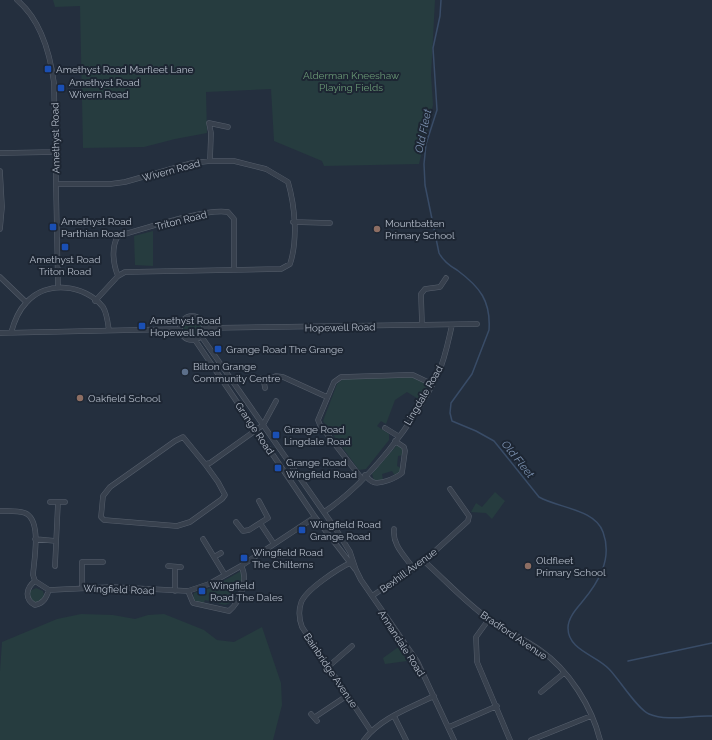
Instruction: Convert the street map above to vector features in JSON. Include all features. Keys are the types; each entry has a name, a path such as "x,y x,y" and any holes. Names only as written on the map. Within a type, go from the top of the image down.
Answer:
{"street":[{"name":"Amethyst Road","path":"17,0 34,21 43,36 51,59 54,83 58,287"},
{"path":"210,161 211,133 209,123 228,127"},
{"path":"0,153 56,152"},
{"name":"Wivern Road","path":"56,184 110,184 125,182 192,163 210,161 234,162 266,169 288,182 292,195 293,222 293,253 290,264 280,269 125,272 118,276"},
{"path":"0,171 2,207 0,229"},
{"name":"Triton Road","path":"118,276 114,267 114,242 118,236 199,215 222,211 228,212 234,219 234,269"},
{"path":"293,222 330,222"},
{"path":"96,301 118,276"},
{"path":"0,277 26,302"},
{"path":"422,325 421,294 425,289 440,287 446,278"},
{"path":"11,333 16,317 26,302 39,294 58,287 76,289 87,294 96,301 103,308 109,331"},
{"path":"192,317 199,319 204,328 201,336 195,340 185,338 180,329 185,319 192,317"},
{"name":"Hopewell Road","path":"204,328 477,324"},
{"name":"Lingdale Road","path":"324,512 363,477 398,436 432,384 442,363 452,325"},
{"path":"0,333 180,329"},
{"name":"Grange Road","path":"201,336 324,512"},
{"name":"Grange Road","path":"195,340 315,517"},
{"path":"395,440 404,447 405,451 402,473 398,477 377,483 363,477 320,425 318,420 319,413 334,382 341,376 413,375 432,384"},
{"path":"264,382 276,376 283,377 327,397"},
{"path":"260,378 264,382 265,388"},
{"name":"Grange Road","path":"263,425 276,401"},
{"path":"205,464 210,463 257,431 263,425"},
{"path":"385,428 398,436"},
{"path":"183,437 205,464 225,495 222,499 190,522 177,526 104,520 101,517 103,496 110,487 175,441 183,437"},
{"name":"Bexhill Avenue","path":"372,596 424,561 468,521 469,516 450,489"},
{"path":"236,522 243,531 249,530 268,518 259,501"},
{"path":"50,502 65,502"},
{"path":"55,566 58,502"},
{"path":"0,511 16,511 26,513 34,520 35,539 33,575 35,581 49,590 46,599 35,605 29,602 27,596 30,585 35,581"},
{"name":"Annandale Road","path":"324,512 350,552 351,562"},
{"name":"Annandale Road","path":"315,517 351,562 372,596 417,661 454,740"},
{"name":"Wingfield Road","path":"49,590 82,587 188,591 209,584 241,566 315,517"},
{"path":"260,523 274,544"},
{"path":"394,529 393,536 397,547 413,568"},
{"path":"35,539 56,541"},
{"path":"203,539 225,575"},
{"path":"214,557 221,552"},
{"name":"Bradford Avenue","path":"424,561 489,619 540,650 556,663 585,702 591,716 597,724 600,740"},
{"path":"82,587 82,562 103,562"},
{"name":"Bainbridge Avenue","path":"351,562 311,590 301,602 298,617 302,627 371,731"},
{"path":"168,566 181,567"},
{"path":"188,591 193,603 229,611 234,607 246,580 246,575 241,566"},
{"path":"175,567 175,591"},
{"path":"489,619 476,636 475,649 477,662 497,706 510,740"},
{"path":"329,666 352,646"},
{"path":"541,692 564,673"},
{"path":"314,717 348,695"},
{"path":"364,740 371,731 394,716 434,696"},
{"path":"449,727 497,706"},
{"path":"394,716 406,740"},
{"path":"531,740 591,716"}],"green space":[{"name":"Alderman Kneeshaw Playing Fields","path":"53,0 435,0 431,75 433,105 419,164 324,166 322,161 274,141 271,89 206,92 207,133 144,147 83,148 80,6 55,7"},
{"path":"153,231 153,266 135,265 134,236"},
{"path":"192,319 198,322 201,328 198,334 192,337 186,334 183,328 186,322"},
{"path":"413,376 430,384 420,400 407,392 395,400 386,424 381,421 377,426 389,434 389,440 366,469 359,470 323,421 337,384 343,379"},
{"path":"397,445 404,450 403,455 398,456 397,466 401,468 401,472 395,476 392,471 382,474 383,480 374,480 372,474"},
{"path":"495,492 505,501 492,519 486,513 471,512 476,503 482,507"},
{"path":"241,571 244,581 240,581 230,603 225,605 205,600 203,604 196,602 193,599 194,593 211,588"},
{"path":"36,588 43,591 44,596 39,603 31,602 30,591"},
{"path":"81,614 113,615 135,619 148,615 164,614 204,630 217,640 234,642 262,627 281,683 282,705 273,740 0,740 0,671 2,642 57,619"},
{"path":"399,648 407,661 385,664 383,658"}],"waterway":[{"name":"Old Fleet","path":"441,0 440,16 433,48 437,110 426,144 424,164 425,185 439,253 447,263 465,276 478,289 486,303 489,320 489,330 472,374 451,403 450,413 452,421 476,431 494,441 539,497 584,514 599,524 606,542 605,561 598,579 569,621 569,636 573,642 584,652 604,664 634,701 649,714 664,718 712,716"},
{"path":"628,661 712,643"}],"place":[{"name":"Amethyst Road Marfleet Lane","path":"48,69"},
{"name":"Amethyst Road Wivern Road","path":"61,88"},
{"name":"Amethyst Road Parthian Road","path":"53,227"},
{"name":"Mountbatten Primary School","path":"377,229"},
{"name":"Amethyst Road Triton Road","path":"65,247"},
{"name":"Amethyst Road Hopewell Road","path":"142,326"},
{"name":"Grange Road The Grange","path":"218,349"},
{"name":"Bilton Grange Community Centre","path":"185,372"},
{"name":"Oakfield School","path":"80,398"},
{"name":"Grange Road Lingdale Road","path":"276,435"},
{"name":"Grange Road Wingfield Road","path":"278,468"},
{"name":"Wingfield Road Grange Road","path":"302,530"},
{"name":"Wingfield Road The Chilterns","path":"244,558"},
{"name":"Oldfleet Primary School","path":"528,566"},
{"name":"Wingfield Road The Dales","path":"202,591"}]}
